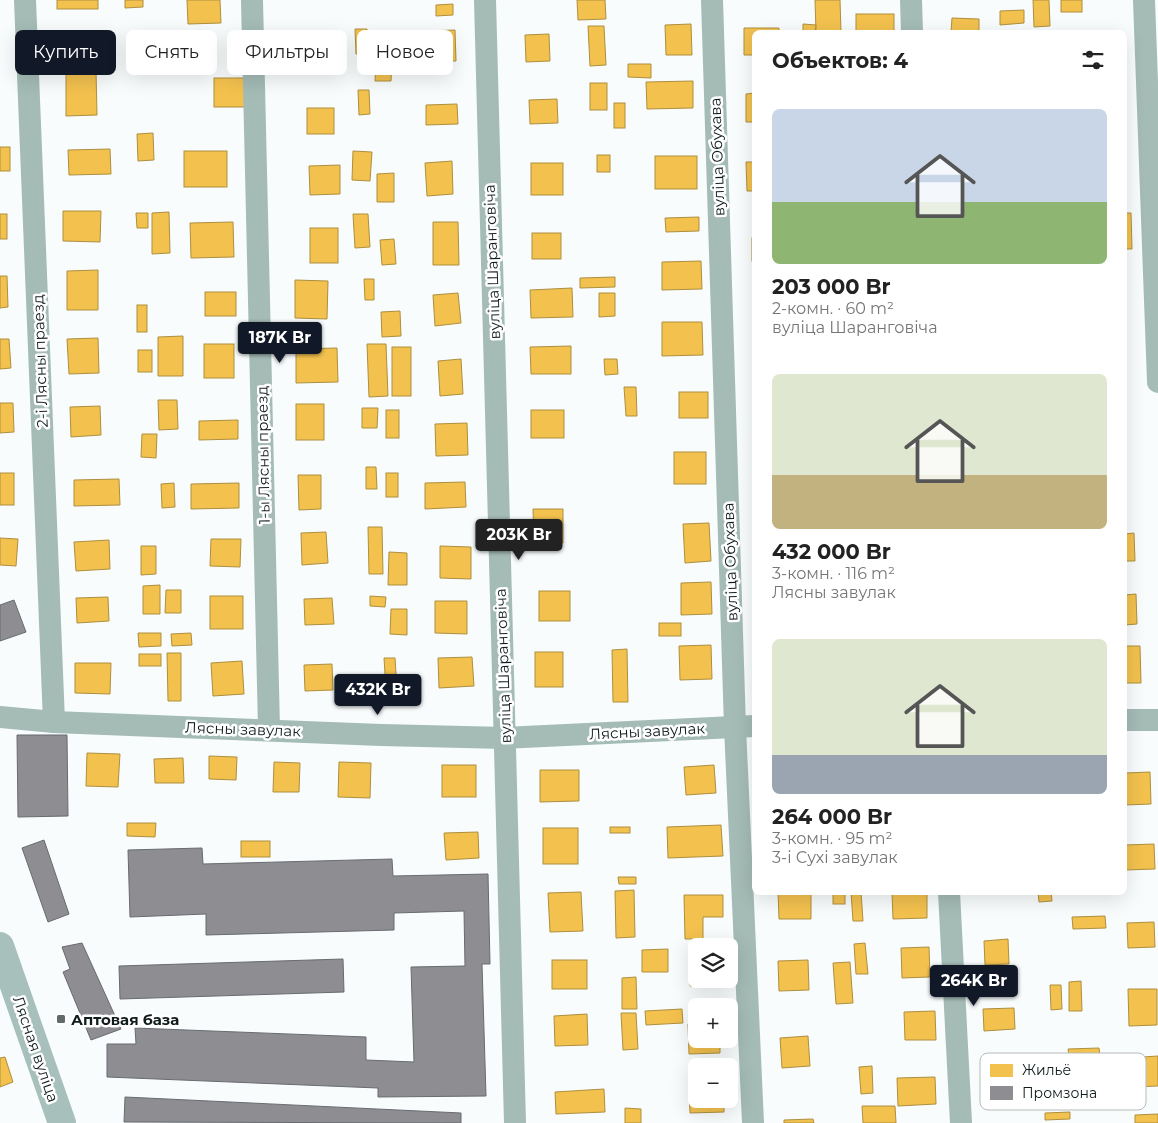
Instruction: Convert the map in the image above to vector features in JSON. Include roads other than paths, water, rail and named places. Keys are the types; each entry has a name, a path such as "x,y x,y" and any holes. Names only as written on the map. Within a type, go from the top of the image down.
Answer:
{"main road":[{"name":"Лясная вуліца","path":"0,946 62,1123"}],"street":[{"name":"2-і Лясны праезд","path":"25,0 54,722"},
{"name":"1-ы Лясны праезд","path":"252,0 270,730"},
{"name":"вуліца Шаранговіча","path":"485,0 515,1123"},
{"name":"вуліца Обухава","path":"712,0 745,726 753,1123"},
{"path":"911,0 912,30"},
{"path":"1144,0 1158,382"},
{"name":"Лясны завулак","path":"0,717 54,722 505,738 745,726"},
{"path":"1127,720 1158,720"},
{"path":"949,895 961,1123"}],"place":[{"name":"Аптовая база","path":"61,1019"}]}
